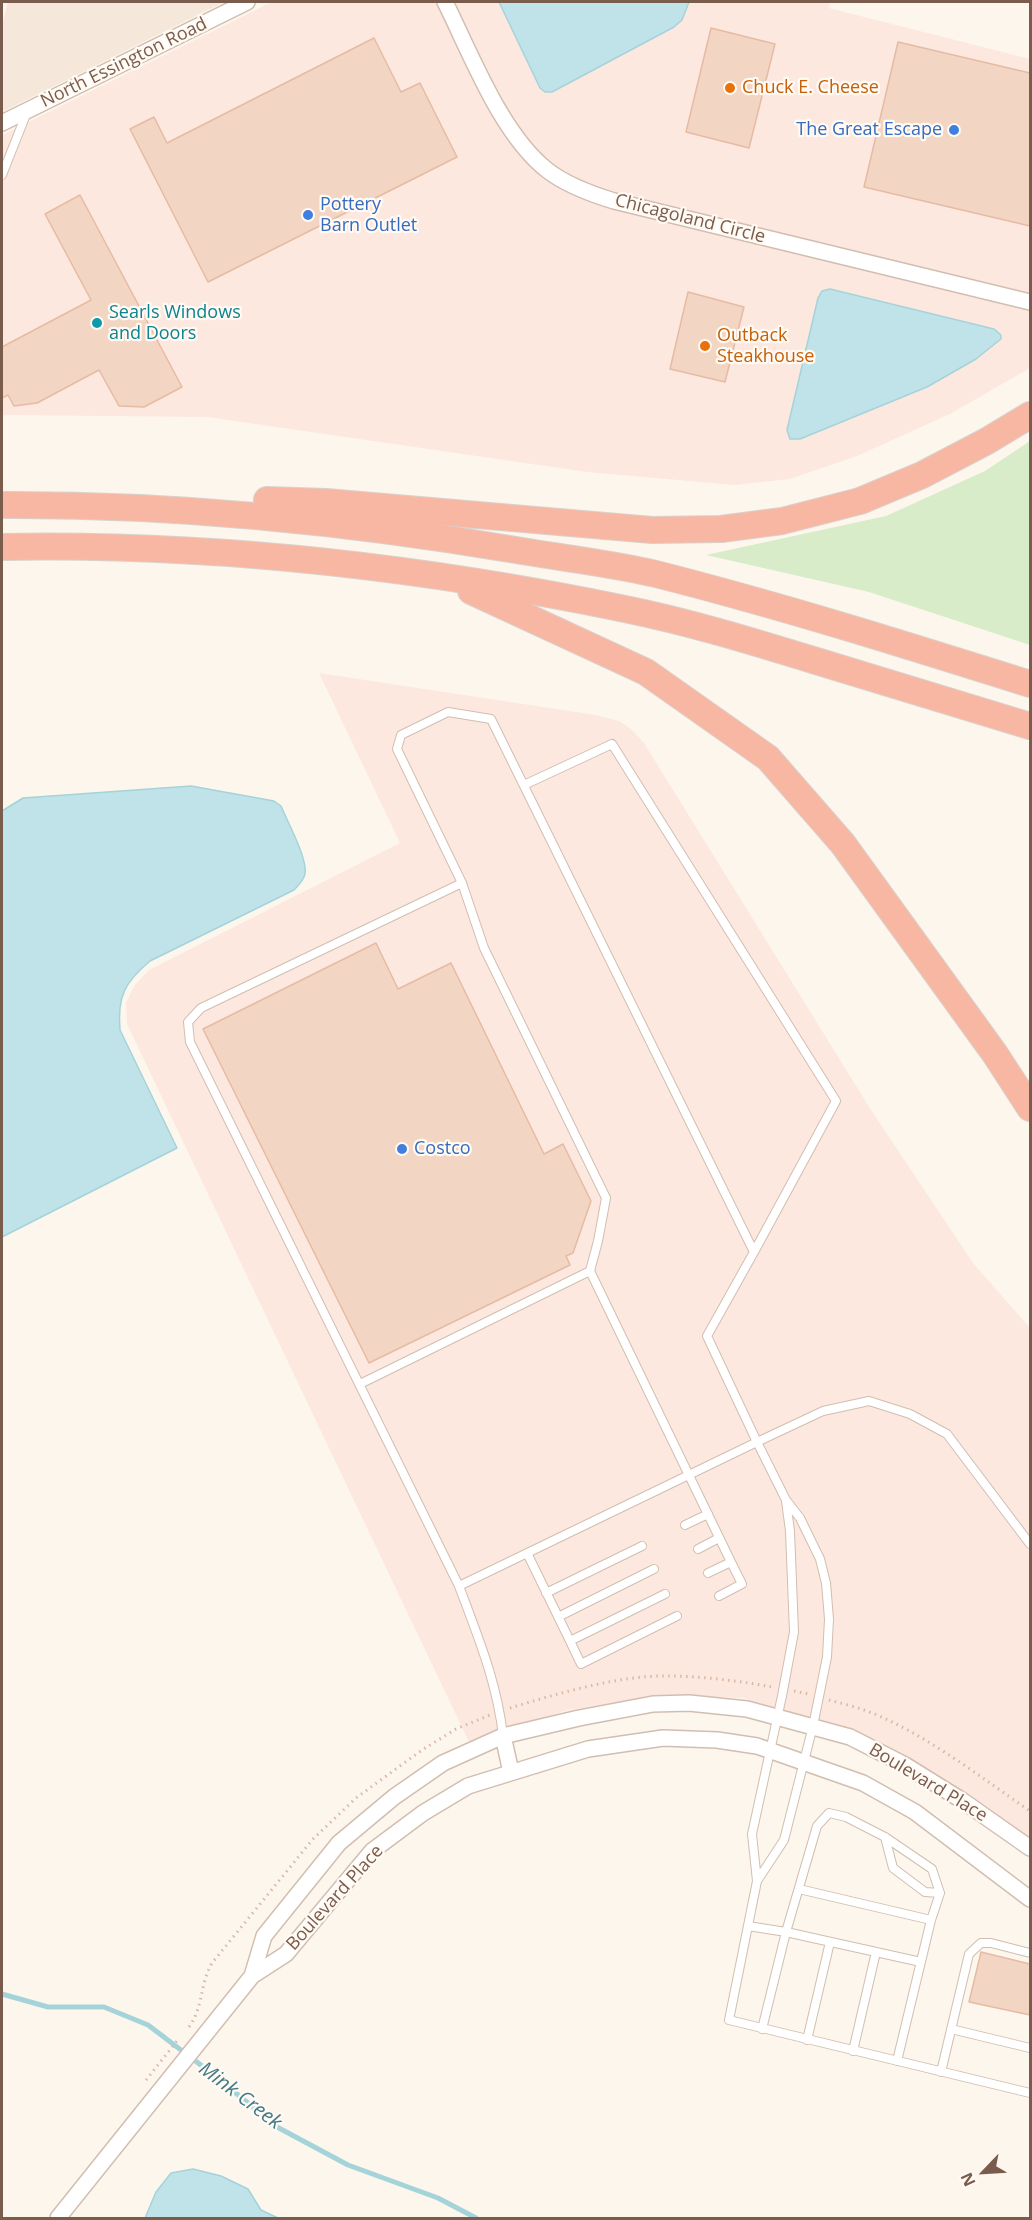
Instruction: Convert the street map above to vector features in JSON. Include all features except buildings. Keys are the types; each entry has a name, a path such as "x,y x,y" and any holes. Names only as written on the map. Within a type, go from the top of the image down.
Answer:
{"highway":[{"path":"174,509 238,499 326,502 652,530 721,529 782,521 861,501 922,475 987,441 1030,415"},
{"path":"2,505 80,505 174,509 294,518 439,537 653,573 858,630 1030,684"},
{"path":"2,547 173,549 254,555 441,577 626,609 729,635 1030,726"},
{"path":"441,577 646,672 768,758 843,844 995,1054 1030,1108"}],"street":[{"name":"North Essington Road","path":"2,123 247,2"},
{"name":"Chicagoland Circle","path":"445,2 501,114 515,137 528,153 549,171 571,184 614,201 1030,302"},
{"name":"Boulevard Place","path":"252,1976 264,1936 339,1843 394,1797 443,1762 502,1737 579,1718 653,1704 689,1703 747,1709 850,1737 905,1765 1030,1846"},
{"path":"502,1737 511,1772"},
{"name":"Boulevard Place","path":"252,1976 286,1954 372,1851 423,1814 468,1786 588,1749 663,1738 717,1740 758,1746 863,1783 915,1812 1030,1899"},
{"path":"57,2218 252,1976"}],"lane":[{"path":"2,175 27,111"},
{"path":"719,1596 742,1584 590,1271 606,1198 484,948 462,883 397,749 401,735 448,712 491,719 754,1252"},
{"path":"524,785 612,744 836,1101 707,1336 786,1500 800,1518 820,1559 826,1583 829,1619 827,1657 805,1762 784,1840 757,1881"},
{"path":"462,883 201,1008 188,1022 190,1041 459,1586 490,1669 500,1711 502,1737"},
{"path":"360,1384 590,1271"},
{"path":"459,1586 823,1411 869,1401 910,1414 947,1434 1030,1544"},
{"path":"786,1500 790,1531 794,1632 752,1834 757,1881 729,2020 1030,2093"},
{"path":"686,1526 708,1514"},
{"path":"698,1549 719,1538"},
{"path":"546,1593 642,1546"},
{"path":"527,1553 581,1664 677,1616"},
{"path":"708,1573 731,1562"},
{"path":"558,1617 654,1569"},
{"path":"570,1641 665,1594"},
{"path":"762,2029 786,1932 817,1826 829,1813 846,1817 885,1837 932,1869 940,1893 931,1920 897,2061"},
{"path":"885,1837 892,1868 925,1892 940,1893"},
{"path":"799,1889 931,1920"},
{"path":"748,1926 786,1932 921,1962"},
{"path":"807,2040 830,1942"},
{"path":"941,2072 966,1959 981,1943 991,1943 1030,1953"},
{"path":"853,2051 876,1952"},
{"path":"951,2029 1030,2048"}],"path":[{"path":"528,1703 557,1694 620,1681 666,1676 765,1685"},
{"path":"795,1691 806,1693"},
{"path":"836,1702 866,1710 909,1732 959,1762 1030,1811"},
{"path":"158,2065 196,2017 200,2008 204,1977 212,1963 232,1941"}],"shaded area":[{"path":"8,2 224,2 2,112 2,26"},
{"path":"272,2 830,2 829,8 1030,59 1030,368 950,414 857,456 790,479 734,485 587,472 207,417 2,415 2,135"},
{"path":"319,673 596,715 619,721 631,729 644,743 871,1110 973,1263 1030,1328 1030,1838 920,1765 744,1698 662,1695 568,1710 469,1742 127,1024 126,1003 135,985 149,970 400,843"}],"green space":[{"path":"1030,441 1030,645 869,592 706,555 886,516 985,471"}],"water":[{"path":"499,2 689,2 682,20 674,27 552,92 545,92 540,88"},
{"path":"830,289 994,329 1001,335 1001,339 976,359 927,387 800,439 790,439 787,430 818,298 822,291"},
{"path":"191,786 274,801 281,806 303,859 304,878 294,890 150,961 134,976 124,991 120,1008 120,1030 177,1148 2,1237 2,811 23,798"},
{"path":"193,2169 221,2176 248,2189 261,2210 278,2218 145,2218 156,2192 171,2173"}],"waterway":[{"name":"Mink Creek","path":"2,1994 48,2007 104,2007 148,2025 277,2127 348,2165 438,2198 476,2218"}],"place":[{"name":"Chuck E. Cheese","path":"730,88"},
{"name":"The Great Escape","path":"954,130"},
{"name":"Pottery Barn Outlet","path":"308,215"},
{"name":"Searls Windows and Doors","path":"97,323"},
{"name":"Outback Steakhouse","path":"705,346"},
{"name":"Costco","path":"402,1149"}]}
